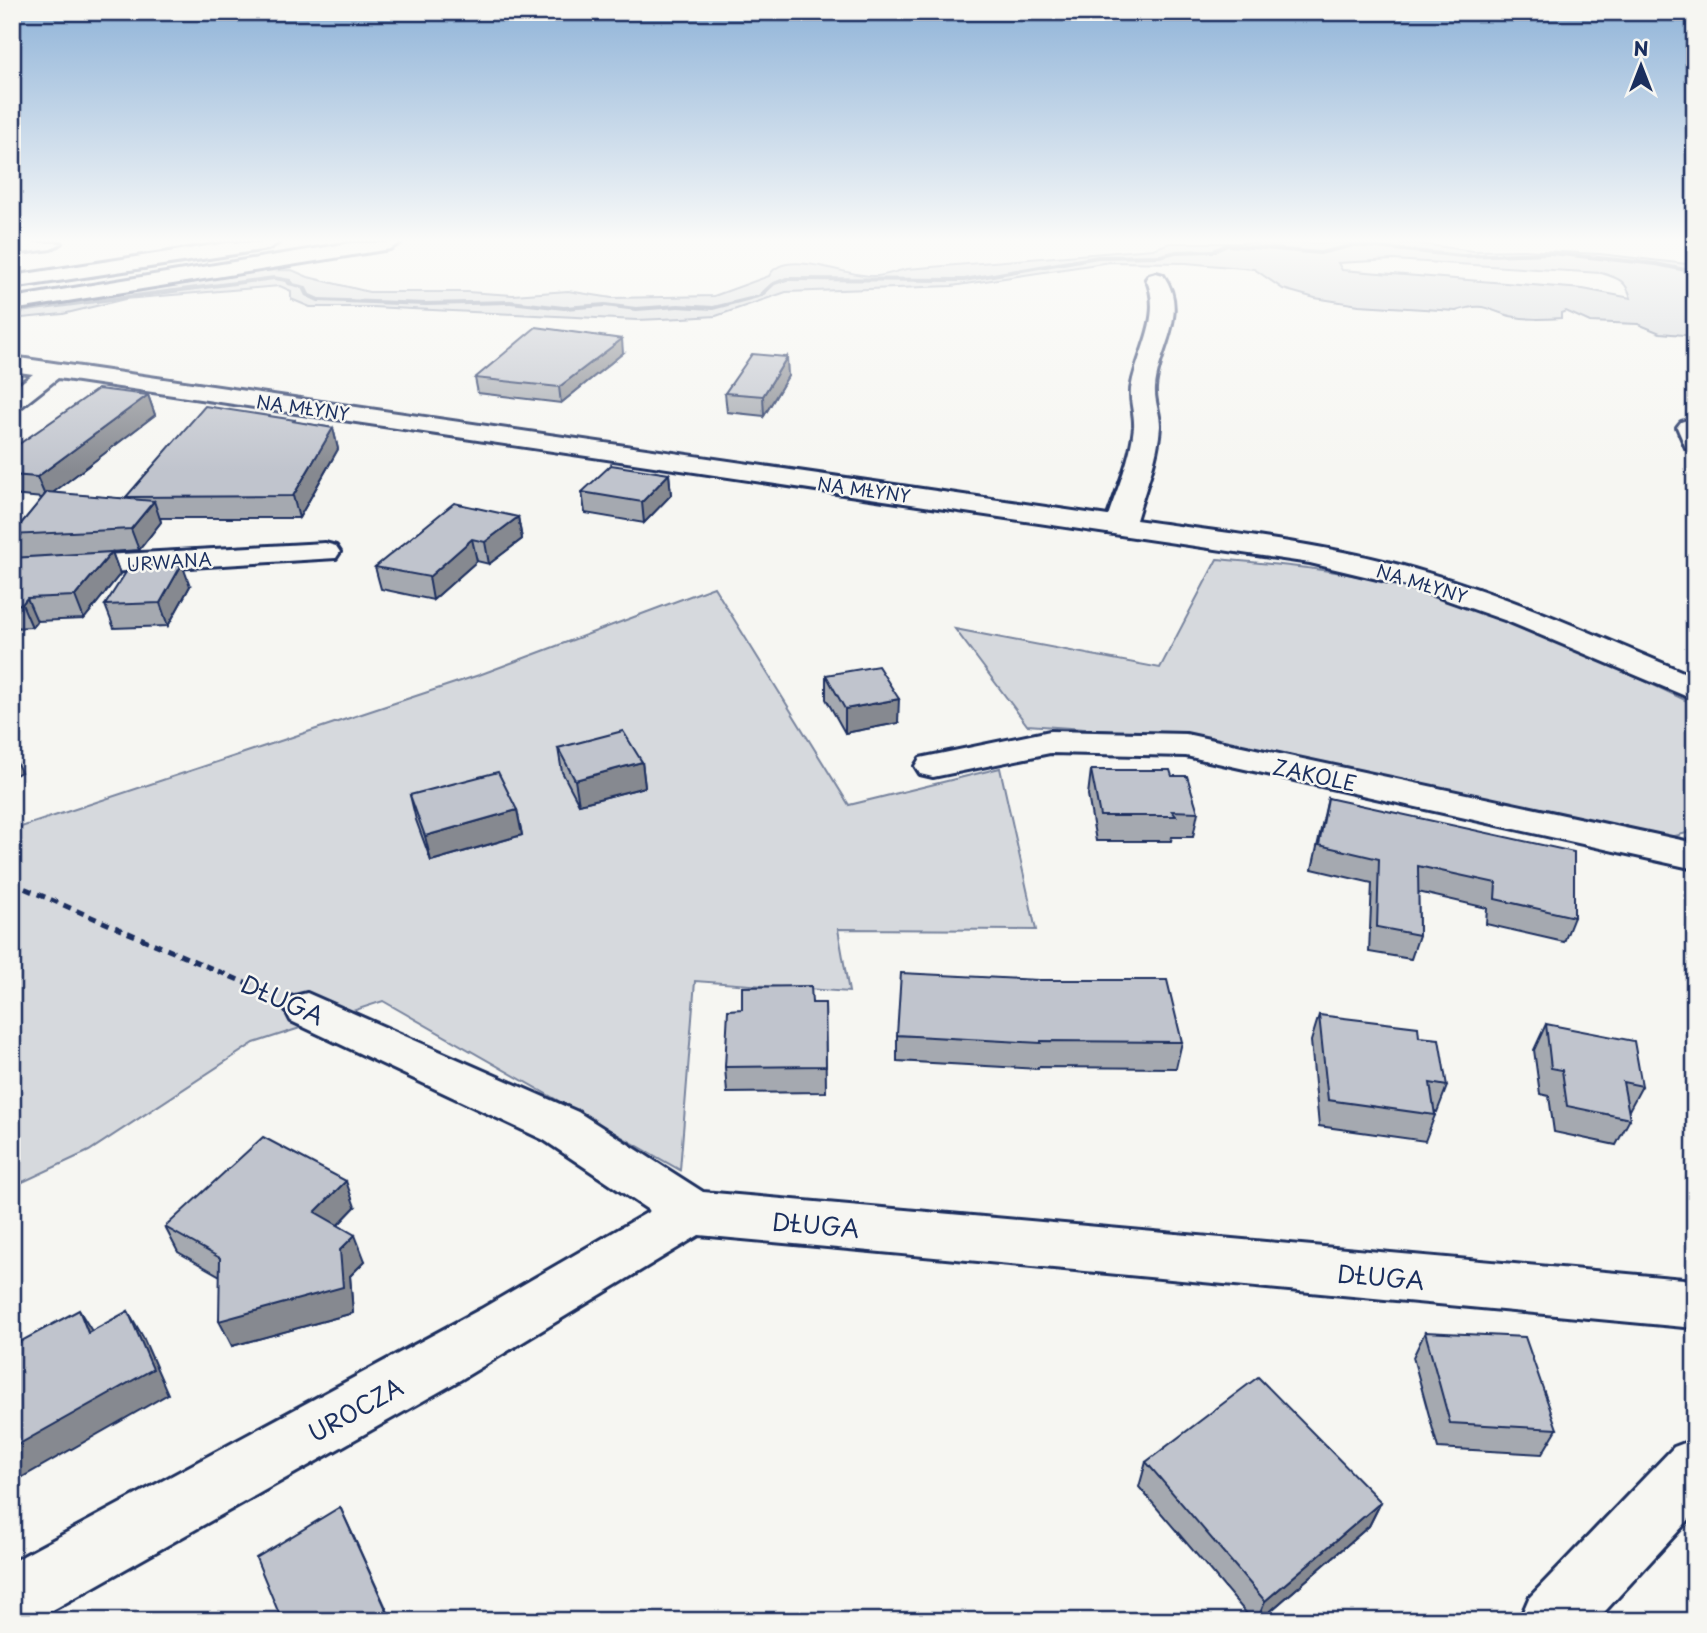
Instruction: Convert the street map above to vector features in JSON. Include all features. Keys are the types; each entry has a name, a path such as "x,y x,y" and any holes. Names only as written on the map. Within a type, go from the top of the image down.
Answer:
{"street":[{"path":"1119,527 1144,449 1147,422 1142,390 1162,319"},
{"name":"NA MŁYNY","path":"12,364 1310,554 1417,579 1518,614 1695,690"},
{"path":"12,402 52,371"},
{"path":"1695,428 1690,427 1695,442"},
{"name":"URWANA","path":"12,569 325,552"},
{"name":"ZAKOLE","path":"933,766 1050,742 1186,746 1695,856"},
{"name":"DŁUGA","path":"307,1009 561,1126 693,1213 1695,1304"},
{"name":"UROCZA","path":"12,1597 409,1380 693,1213"},
{"path":"1552,1621 1695,1468"}],"path":[{"name":"DŁUGA","path":"12,883 307,1009"}],"shaded area":[{"path":"1584,319 1695,319 1695,336 1660,333 1638,324 1590,322"},
{"path":"1217,559 1337,572 1417,590 1539,633 1695,705 1695,831 1655,841 1156,734 1027,725 955,629 1160,668"},
{"path":"714,587 849,805 1000,768 1036,930 838,929 849,992 695,981 680,1170 383,1001 254,1043 89,1151 12,1187 12,830 479,675"}],"building":[{"path":"536,327 622,339 559,387 475,378"},
{"path":"752,354 787,357 763,396 725,393"},
{"path":"98,389 148,395 37,477 12,475 12,449"},
{"path":"205,406 333,428 293,496 126,497"},
{"path":"611,465 669,474 642,502 582,492"},
{"path":"47,492 154,501 131,529 12,535"},
{"path":"454,503 518,517 485,542 472,539 429,577 375,567"},
{"path":"112,552 75,596 27,598 22,604 12,605 12,558"},
{"path":"182,564 160,603 105,605 130,566"},
{"path":"878,666 899,699 845,709 826,675"},
{"path":"623,731 642,762 575,780 558,748"},
{"path":"1091,770 1170,770 1172,776 1187,776 1198,812 1172,811 1176,816 1100,816"},
{"path":"498,772 517,810 425,836 410,795"},
{"path":"1328,798 1574,852 1574,917 1495,899 1496,883 1418,866 1419,935 1377,927 1379,859 1319,845"},
{"path":"901,973 1039,980 1167,980 1182,1042 1041,1043 897,1035"},
{"path":"811,986 812,1003 825,1003 826,1066 725,1067 728,1010 742,1009 742,987"},
{"path":"1319,1015 1418,1027 1419,1037 1439,1039 1447,1086 1430,1083 1435,1115 1328,1100"},
{"path":"1546,1024 1634,1041 1642,1086 1623,1082 1630,1119 1567,1106 1562,1070 1551,1068"},
{"path":"263,1137 346,1181 315,1212 355,1235 340,1250 343,1287 219,1321 220,1258 165,1227"},
{"path":"79,1310 88,1333 128,1311 153,1369 12,1448 12,1346"},
{"path":"1425,1332 1525,1337 1557,1429 1450,1423"},
{"path":"1258,1377 1381,1502 1265,1601 1146,1462"},
{"path":"340,1507 390,1618 385,1621 282,1621 256,1558"}]}
